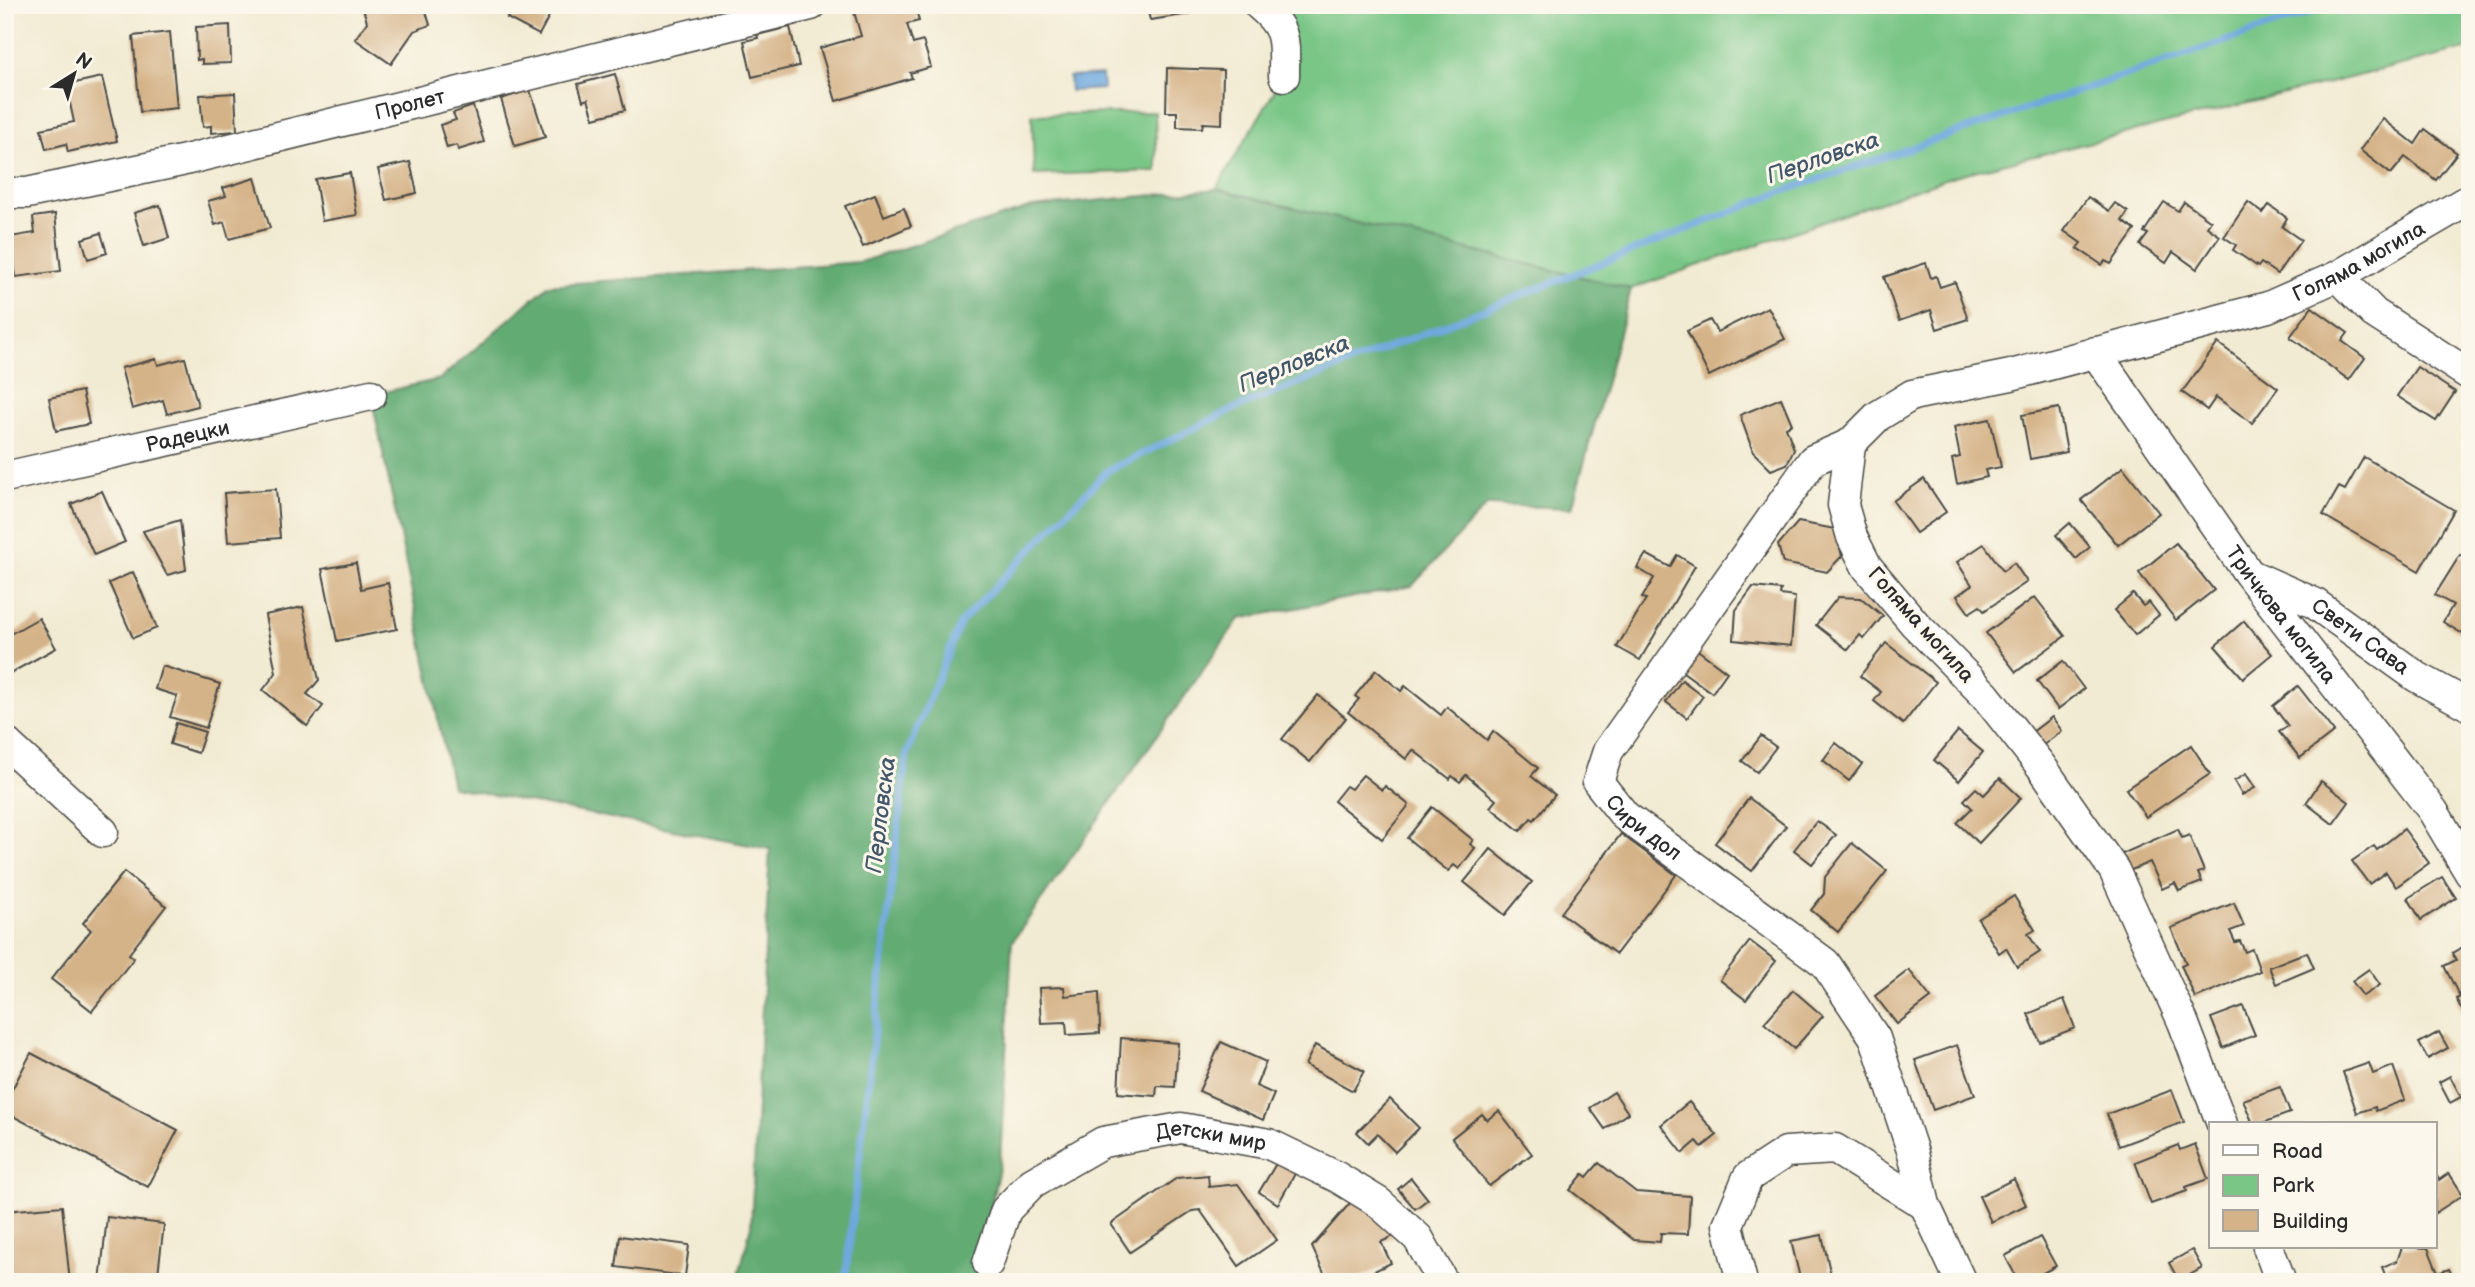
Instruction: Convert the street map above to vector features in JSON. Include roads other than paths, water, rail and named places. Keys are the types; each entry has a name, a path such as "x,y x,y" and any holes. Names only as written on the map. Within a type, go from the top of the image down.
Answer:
{"street":[{"name":"Пролет","path":"5,193 27,193 181,161 811,5"},
{"path":"1259,5 1272,16 1284,37 1284,76"},
{"name":"Голяма могила","path":"2221,1122 2183,1022 2114,870 2041,766 1985,695 1915,624 1867,567 1852,537 1843,505 1850,444 1878,415 1912,395 2011,375 2269,307 2338,276 2470,199"},
{"path":"2338,276 2374,313 2470,375"},
{"name":"Тричкова могила","path":"2095,352 2249,574 2433,811 2470,873"},
{"name":"Радецки","path":"5,477 371,395"},
{"name":"Сири дол","path":"1850,444 1813,460 1608,751 1598,782 1625,816 1825,962 1875,1038 1913,1153 1925,1205"},
{"name":"Свети Сава","path":"2249,574 2314,603 2417,677 2470,706"},
{"path":"5,742 103,832"},
{"name":"Детски мир","path":"988,1263 1006,1210 1032,1183 1103,1142 1181,1128 1269,1144 1337,1177 1378,1202 1418,1238 1443,1282"},
{"path":"1742,1282 1728,1225 1748,1177 1786,1152 1835,1149 1925,1205 1961,1282"},
{"path":"2268,1248 2281,1282"}],"water":[{"path":"1102,75 1103,89 1070,91 1069,77"}],"waterway":[{"name":"Перловска","path":"845,1282 907,753 961,622 1107,471 1236,408 1781,192 2332,5"}]}
